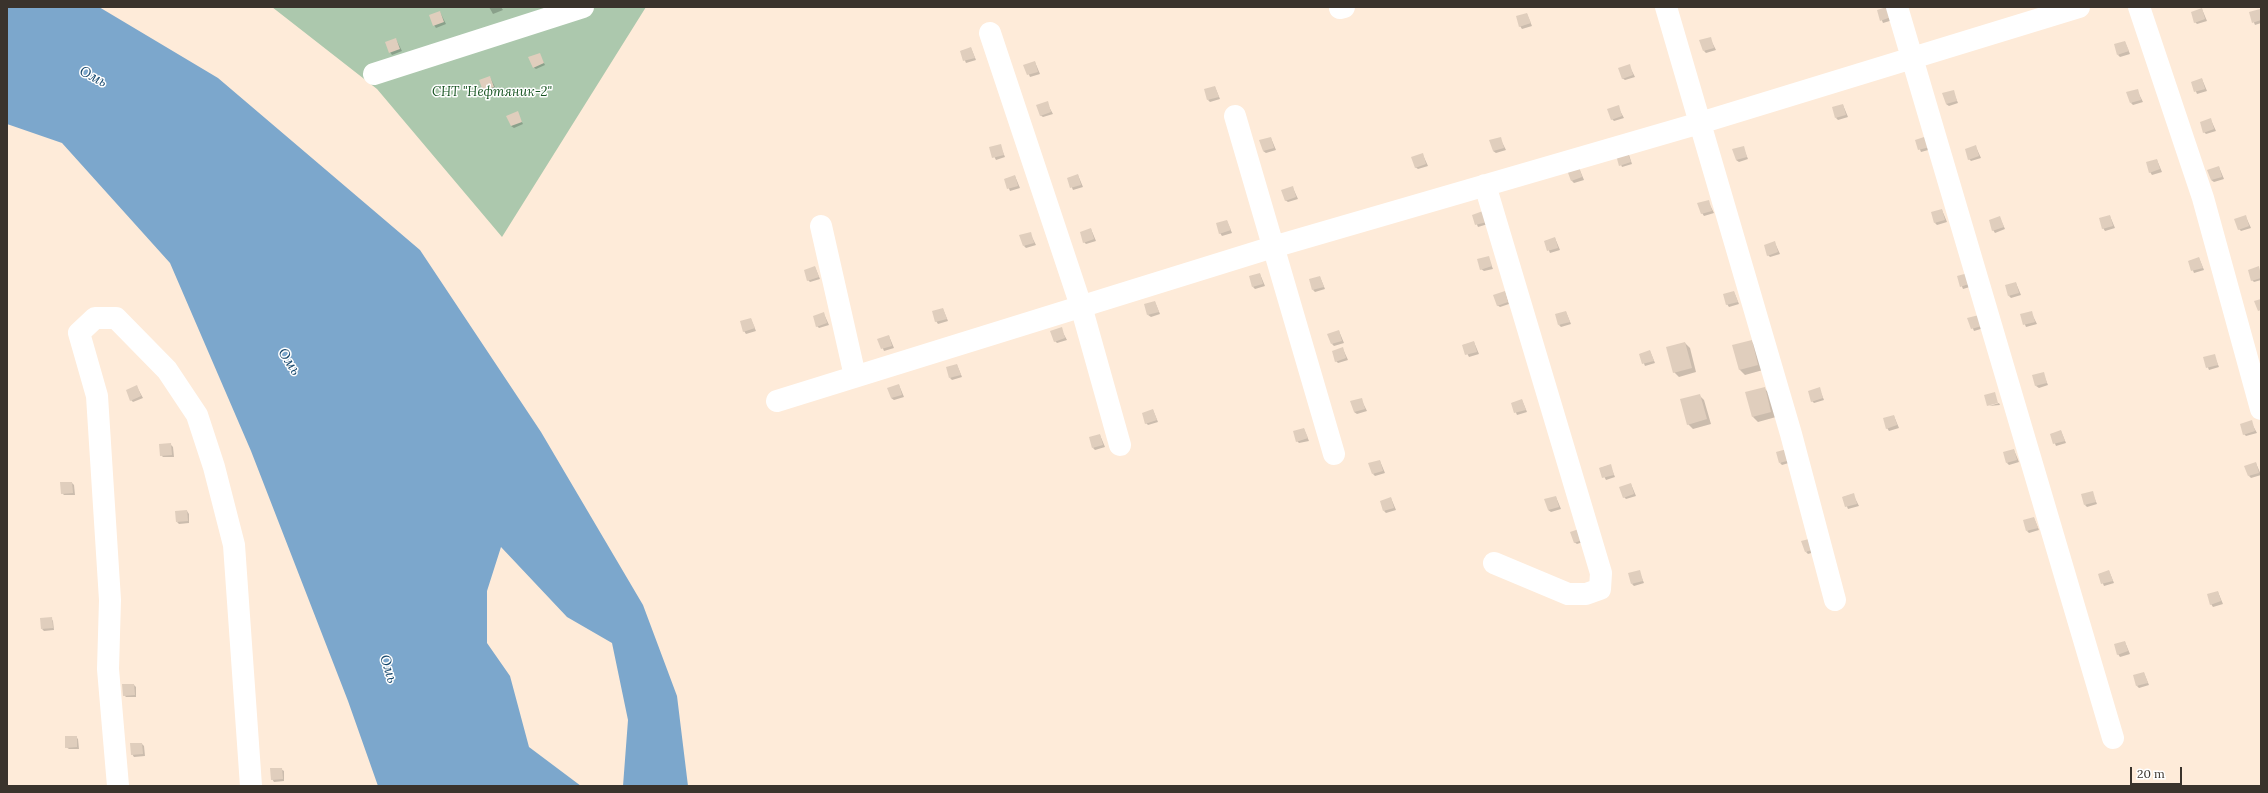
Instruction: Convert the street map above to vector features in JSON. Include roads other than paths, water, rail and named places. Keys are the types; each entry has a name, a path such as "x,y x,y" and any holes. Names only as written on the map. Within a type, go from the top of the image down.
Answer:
{"street":[{"path":"374,74 583,7"},
{"path":"1666,7 1792,434 1835,600"},
{"path":"1897,7 2113,738"},
{"path":"777,401 1273,247 1700,123 2079,7"},
{"path":"2139,7 2203,198 2261,409"},
{"path":"990,33 1080,306 1120,445"},
{"path":"1235,116 1334,454"},
{"path":"1485,185 1601,573 1600,589 1586,594 1568,594 1494,563"},
{"path":"821,226 855,376"},
{"path":"118,786 108,669 110,600 96,396 80,333 95,318 116,318 167,370 198,415 214,467 234,545 250,786"}],"water":[{"name":"Омь","path":"7,7 99,7 218,78 420,250 541,432 643,605 677,696 688,786 623,786 628,720 612,643 567,617 501,547 487,591 487,643 510,676 529,747 581,786 378,786 348,701 251,451 170,263 62,143 7,124"}],"park label":[{"name":"СНТ \"Нефтяник-2\"","path":"492,92"}]}
